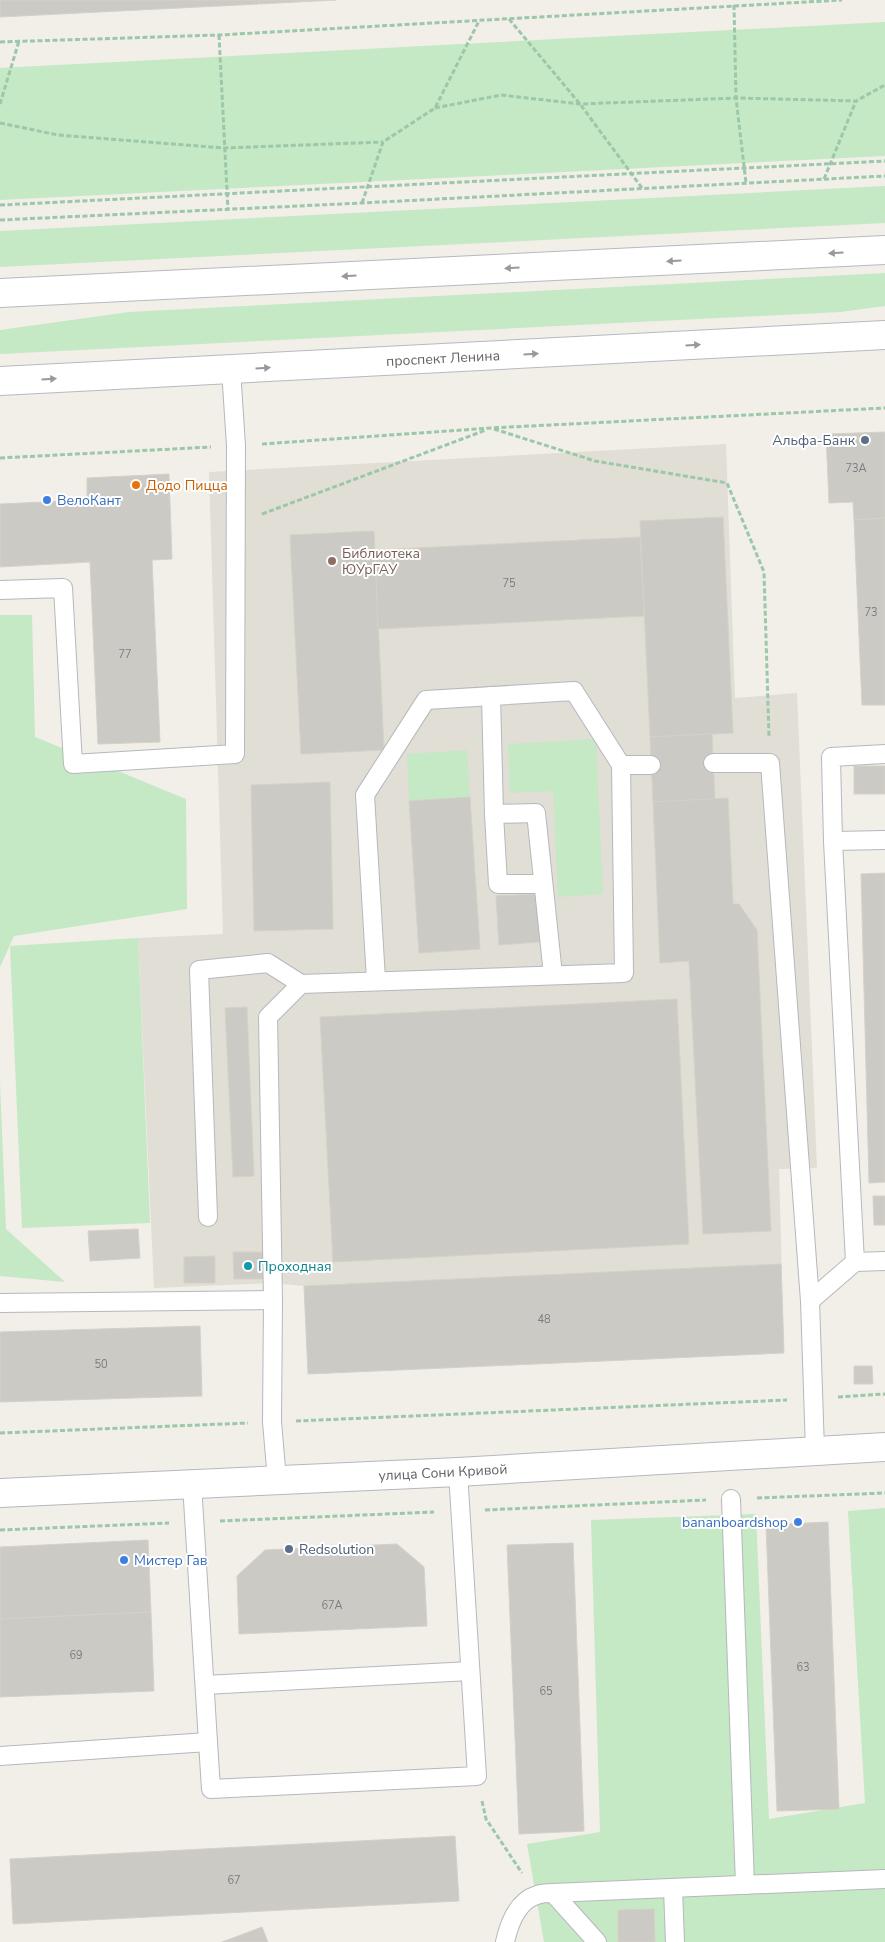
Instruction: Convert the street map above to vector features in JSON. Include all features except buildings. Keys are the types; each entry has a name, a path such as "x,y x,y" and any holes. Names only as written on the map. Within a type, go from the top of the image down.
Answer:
{"main road":[{"path":"0,293 885,250"},
{"name":"проспект Ленина","path":"0,381 885,335"},
{"name":"улица Сони Кривой","path":"0,1493 458,1472 885,1446"}],"lane":[{"path":"0,590 63,588 73,764 235,754 236,446 231,370"},
{"path":"208,1217 199,970 268,963 301,984 624,972 621,765 574,690 426,700 365,795 376,980"},
{"path":"491,696 498,884 543,884"},
{"path":"855,1262 833,841 831,757 885,754"},
{"path":"713,762 770,762 810,1301 815,1450"},
{"path":"621,765 651,765"},
{"path":"494,814 536,813 553,975"},
{"path":"833,841 885,840"},
{"path":"277,1480 272,1422 273,1300 268,1016 301,984"},
{"path":"810,1301 855,1262 885,1261"},
{"path":"0,1303 273,1300"},
{"path":"192,1484 211,1789 476,1776 458,1472"},
{"path":"732,1499 745,1885"},
{"path":"204,1685 470,1671"},
{"path":"0,1756 208,1742"},
{"path":"505,1942 508,1925 519,1907 544,1894 885,1879"},
{"path":"673,1888 675,1942"},
{"path":"544,1894 596,1942"}],"path":[{"path":"0,42 219,35 842,0"},
{"path":"734,5 736,98 746,183"},
{"path":"509,19 580,104 642,188"},
{"path":"435,108 480,20"},
{"path":"219,35 228,210"},
{"path":"0,104 20,41"},
{"path":"0,123 58,135 224,148 383,142 435,108 501,95 580,104 736,98 856,101 885,85"},
{"path":"824,179 856,101"},
{"path":"362,204 383,142"},
{"path":"0,205 885,161"},
{"path":"0,220 362,204 885,176"},
{"path":"0,458 236,446 491,428 885,408"},
{"path":"235,523 491,428 594,461 727,483 764,572 770,762"},
{"path":"0,1433 813,1399 885,1394"},
{"path":"476,1776 486,1819 544,1894"}],"shaded area":[{"path":"726,444 735,698 797,693 817,1168 779,1169 784,1353 308,1374 304,1286 272,1283 154,1288 138,938 223,934 209,472"}],"green space":[{"path":"885,22 885,156 0,200 0,68"},
{"path":"885,186 885,223 0,267 0,231"},
{"path":"885,273 885,306 840,312 0,354 0,330 129,312"},
{"path":"0,615 32,615 35,737 186,799 187,909 14,936 0,967"},
{"path":"596,739 603,894 558,897 553,791 510,793 508,744"},
{"path":"467,750 470,797 409,801 407,754"},
{"path":"138,938 150,1223 22,1228 10,946"},
{"path":"0,1082 6,1229 65,1282 0,1276"},
{"path":"885,1508 885,1942 544,1942 527,1844 600,1832 591,1520 756,1514 769,1819 865,1803 848,1511"}],"place":[{"name":"Альфа-Банк","path":"865,440"},
{"name":"Додо Пицца","path":"136,485"},
{"name":"ВелоКант","path":"47,500"},
{"name":"Библиотека ЮУрГАУ","path":"332,561"},
{"name":"Проходная","path":"248,1266"},
{"name":"bananboardshop","path":"798,1522"},
{"name":"Redsolution","path":"289,1549"},
{"name":"Мистер Гав","path":"124,1560"}]}
